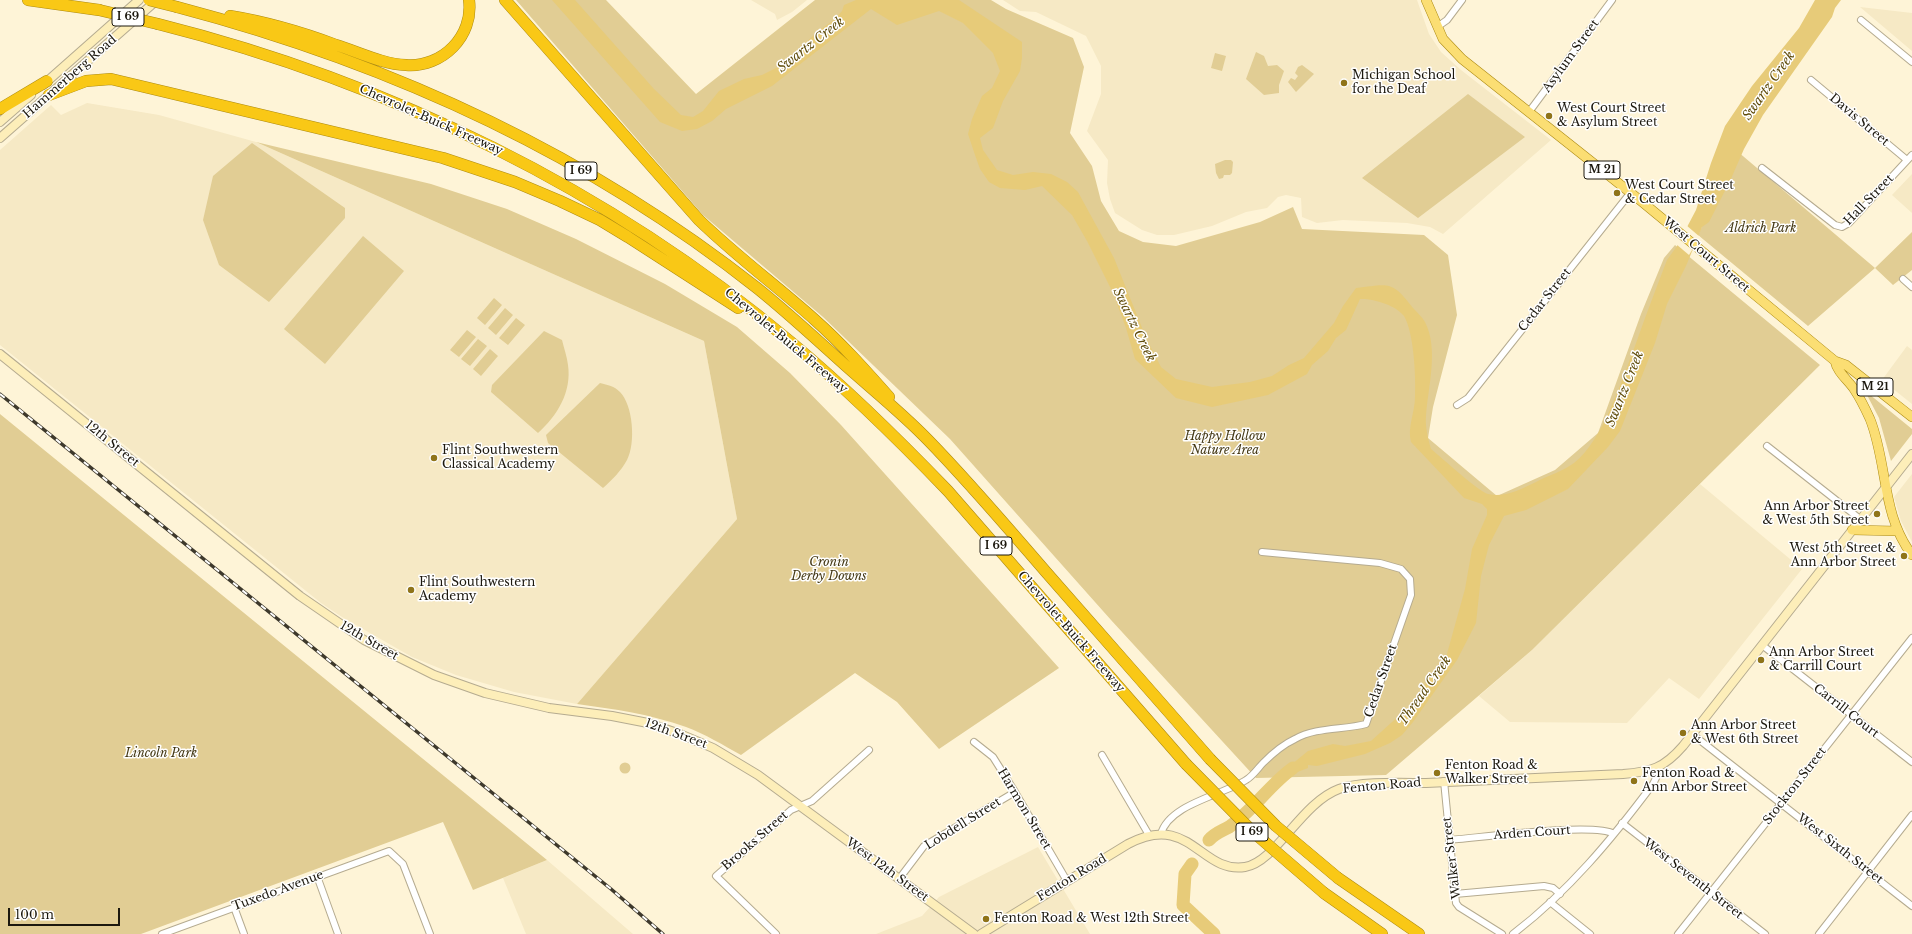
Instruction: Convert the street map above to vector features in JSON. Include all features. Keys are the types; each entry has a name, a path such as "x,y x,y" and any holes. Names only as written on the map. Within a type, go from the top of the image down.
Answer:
{"highway":[{"name":"Chevrolet-Buick Freeway","path":"28,0 98,10 158,24 240,46 335,78 437,120 489,145 578,192 701,272 792,342 870,411 948,491 1186,764 1252,832 1324,893 1382,934"},
{"name":"Chevrolet-Buick Freeway","path":"149,0 292,40 382,74 465,109 567,162 644,208 758,288 926,437 1011,531 1210,759 1289,838 1338,878 1419,934"},
{"path":"179,8 262,21 383,61 415,66 440,58 454,46 465,30 468,21 470,0"},
{"path":"505,0 699,220 722,242 793,300 847,350 926,437"},
{"path":"49,95 86,81 111,79 466,165 537,191 600,220 792,342"},
{"path":"0,109 47,81"}],"main road":[{"name":"West Court Street","path":"1426,0 1445,42 1459,56 1631,192 1791,326 1835,361 1846,365 1912,417"},
{"name":"M 21","path":"1835,361 1837,368 1860,399 1872,424 1878,444 1890,512 1898,531 1912,555"},
{"path":"1852,530 1898,531"}],"street":[{"name":"Hammerberg Road","path":"0,122 139,0"},
{"name":"Hammerberg Road","path":"0,138 157,0"},
{"path":"1437,27 1447,20 1462,0"},
{"name":"Asylum Street","path":"1529,112 1612,0"},
{"path":"1861,20 1912,62"},
{"name":"Davis Street","path":"1811,80 1907,160"},
{"name":"Hall Street","path":"1762,168 1834,223 1842,227 1848,225 1912,155"},
{"name":"Cedar Street","path":"1457,405 1468,398 1631,192"},
{"path":"1903,279 1912,286"},
{"name":"12th Street","path":"0,354 300,596 364,640 428,672 485,692 549,708 630,719 680,734 734,759 800,805"},
{"path":"1767,446 1860,519"},
{"path":"1513,934 1581,874 1655,781 1656,769 1671,758 1692,734 1912,454"},
{"name":"Cedar Street","path":"1161,834 1166,823 1173,816 1201,800 1246,780 1264,762 1295,739 1316,731 1366,724 1370,716 1376,693 1411,595 1410,579 1401,569 1380,563 1262,552"},
{"name":"Stockton Street","path":"1678,934 1912,638"},
{"name":"Carrill Court","path":"1762,645 1912,762"},
{"name":"West Sixth Street","path":"1692,734 1912,906"},
{"name":"Harmon Street","path":"974,742 993,757 1067,881"},
{"name":"Brooks Street","path":"776,934 716,876 791,810 812,801 869,750"},
{"path":"1102,755 1149,835"},
{"name":"Fenton Road","path":"981,934 1128,844 1149,835 1161,834 1179,838 1224,864 1234,868 1248,866 1266,857 1309,808 1335,791 1355,786 1623,774 1656,769"},
{"name":"Walker Street","path":"1444,782 1455,894 1458,906 1502,934"},
{"name":"Lobdell Street","path":"899,879 924,846 1015,792"},
{"name":"West 12th Street","path":"800,805 974,934"},
{"path":"1819,934 1912,815"},
{"name":"West Seventh Street","path":"1622,823 1765,934"},
{"name":"Arden Court","path":"1449,840 1571,830 1596,830 1614,834"},
{"name":"Tuxedo Avenue","path":"162,934 316,876 389,851 403,864 430,934"},
{"path":"316,876 338,934"},
{"path":"1455,894 1544,886 1553,888 1560,894"},
{"path":"1550,902 1590,934"},
{"path":"234,907 244,934"}],"shaded area":[{"path":"751,0 807,0 792,12 777,20 775,14"},
{"path":"1003,0 1417,0 1429,34 1441,52 1461,70 1551,140 1443,234 1430,227 1407,223 1343,220 1317,223 1302,217 1301,198 1286,195 1278,197 1267,208 1246,212 1212,226 1174,235 1157,235 1142,230 1115,213 1110,199 1107,183 1108,160 1087,131 1101,94 1101,66 1086,36 1036,12 1020,11"},
{"path":"1860,7 1912,13 1912,51"},
{"name":"Flint Southwestern Classical Academy","path":"87,103 159,115 256,142 704,341 737,519 577,704 514,692 456,675 412,657 342,617 321,603 0,345 0,150 51,105 61,115"},
{"path":"1912,174 1912,213 1892,195"},
{"path":"1907,346 1912,350 1912,404 1882,380"},
{"path":"1912,474 1912,542 1901,521 1894,497"},
{"path":"1700,484 1802,569 1699,699 1669,678 1627,723 1510,722 1479,696 1532,650"},
{"path":"1038,847 1090,934 876,934 922,916 939,897"},
{"path":"547,860 633,934 526,934 503,878"}],"green space":[{"name":"Happy Hollow Nature Area","path":"516,0 606,0 696,94 815,0 991,0 1006,9 1073,38 1084,67 1070,133 1092,166 1101,201 1119,231 1143,242 1176,246 1260,222 1293,207 1302,229 1424,235 1448,255 1457,315 1433,407 1428,438 1497,496 1555,470 1598,433 1641,314 1664,258 1675,245 1820,365 1532,650 1386,775 1256,778 1111,620 950,439 823,317 703,215"},
{"path":"1256,52 1264,56 1268,66 1277,65 1284,71 1279,85 1279,93 1264,95 1246,79"},
{"path":"1215,53 1226,56 1222,71 1211,68"},
{"path":"1302,65 1314,74 1296,92 1288,82 1291,78 1295,80 1298,76 1295,73 1298,67"},
{"path":"1468,94 1525,137 1418,218 1362,178"},
{"name":"Cronin Derby Downs","path":"256,142 431,184 507,209 576,239 665,284 737,327 790,373 841,425 1059,668 939,749 897,702 855,673 741,755 700,733 672,722 632,712 577,704 737,519 704,341"},
{"path":"252,143 345,208 345,218 269,302 219,265 203,220 213,176"},
{"name":"Aldrich Park","path":"1737,151 1875,268 1808,326 1698,235"},
{"path":"1225,160 1231,160 1233,162 1232,173 1230,175 1224,175 1223,178 1219,179 1216,173 1215,164"},
{"path":"1912,232 1912,270 1893,285 1875,268"},
{"path":"363,236 404,271 325,364 284,329"},
{"path":"494,298 502,305 485,325 477,318"},
{"path":"505,308 513,315 496,335 488,328"},
{"path":"516,318 525,325 508,345 499,338"},
{"path":"467,330 476,337 459,357 450,350"},
{"path":"544,331 562,340 568,362 569,375 568,385 562,403 551,419 538,433 491,392 492,385"},
{"path":"478,339 487,346 470,366 461,359"},
{"path":"490,349 498,356 481,376 473,369"},
{"path":"600,383 611,386 620,392 628,406 632,424 632,444 627,460 616,475 603,488 548,443 546,435"},
{"path":"1869,394 1912,429 1912,434 1891,461 1879,418 1867,395"},
{"name":"Lincoln Park","path":"0,414 547,860 473,890 443,822 141,934 0,934"},
{"path":"625,762 629,764 631,768 629,772 625,774 621,772 619,768 621,764"}],"water":[{"name":"Swartz Creek","path":"552,0 575,0 654,89 681,115 693,117 703,111 719,91 744,79 762,75 784,64 817,32 834,20 842,11 844,5 856,0 959,0 1022,42 1020,71 1003,101 993,128 980,138 983,150 997,170 1013,175 1033,172 1051,174 1067,182 1078,192 1114,258 1147,340 1161,367 1176,379 1212,387 1250,382 1272,376 1289,365 1304,358 1334,323 1343,306 1356,288 1383,285 1389,286 1400,292 1424,320 1429,333 1432,368 1426,420 1431,449 1483,492 1501,495 1519,490 1565,469 1574,463 1584,453 1594,440 1603,425 1618,392 1667,260 1677,246 1696,210 1725,126 1752,86 1799,28 1815,0 1841,0 1835,8 1832,17 1763,115 1744,149 1730,181 1709,222 1702,227 1686,266 1667,304 1655,343 1620,431 1608,447 1568,489 1526,510 1504,516 1489,545 1481,576 1476,623 1457,660 1413,722 1402,735 1390,743 1365,754 1317,766 1308,765 1308,768 1292,774 1289,778 1275,778 1308,751 1333,744 1345,746 1371,741 1412,704 1439,664 1445,661 1465,589 1472,549 1487,515 1487,509 1482,504 1464,498 1411,442 1410,431 1415,403 1415,367 1410,333 1404,316 1384,303 1360,299 1346,330 1336,338 1328,351 1312,365 1307,374 1268,395 1212,407 1176,398 1135,359 1126,328 1113,293 1072,215 1042,186 1025,190 1000,188 989,182 980,169 968,134 972,119 982,96 992,88 1000,71 993,53 963,23 939,11 897,25 871,9 772,86 726,109 712,121 697,129 682,131 660,122"}],"pier":[{"path":"1686,225 1700,237 1689,255 1676,244"}],"waterway":[{"name":"Thread Creek","path":"1209,840 1238,820 1276,782 1293,768"},
{"name":"Thread Creek","path":"1192,864 1185,874 1183,905 1214,934"}],"railway":[{"path":"0,394 611,889 663,934"}],"place":[{"name":"Michigan School for the Deaf","path":"1344,83"},
{"name":"West Court Street & Asylum Street","path":"1549,116"},
{"name":"West Court Street & Cedar Street","path":"1617,193"},
{"name":"Flint Southwestern Classical Academy","path":"434,458"},
{"name":"Ann Arbor Street & West 5th Street","path":"1877,514"},
{"name":"West 5th Street & Ann Arbor Street","path":"1904,556"},
{"name":"Flint Southwestern Academy","path":"411,590"},
{"name":"Ann Arbor Street & Carrill Court","path":"1761,660"},
{"name":"Ann Arbor Street & West 6th Street","path":"1683,733"},
{"name":"Fenton Road & Walker Street","path":"1437,773"},
{"name":"Fenton Road & Ann Arbor Street","path":"1634,781"},
{"name":"Fenton Road & West 12th Street","path":"986,919"}]}
